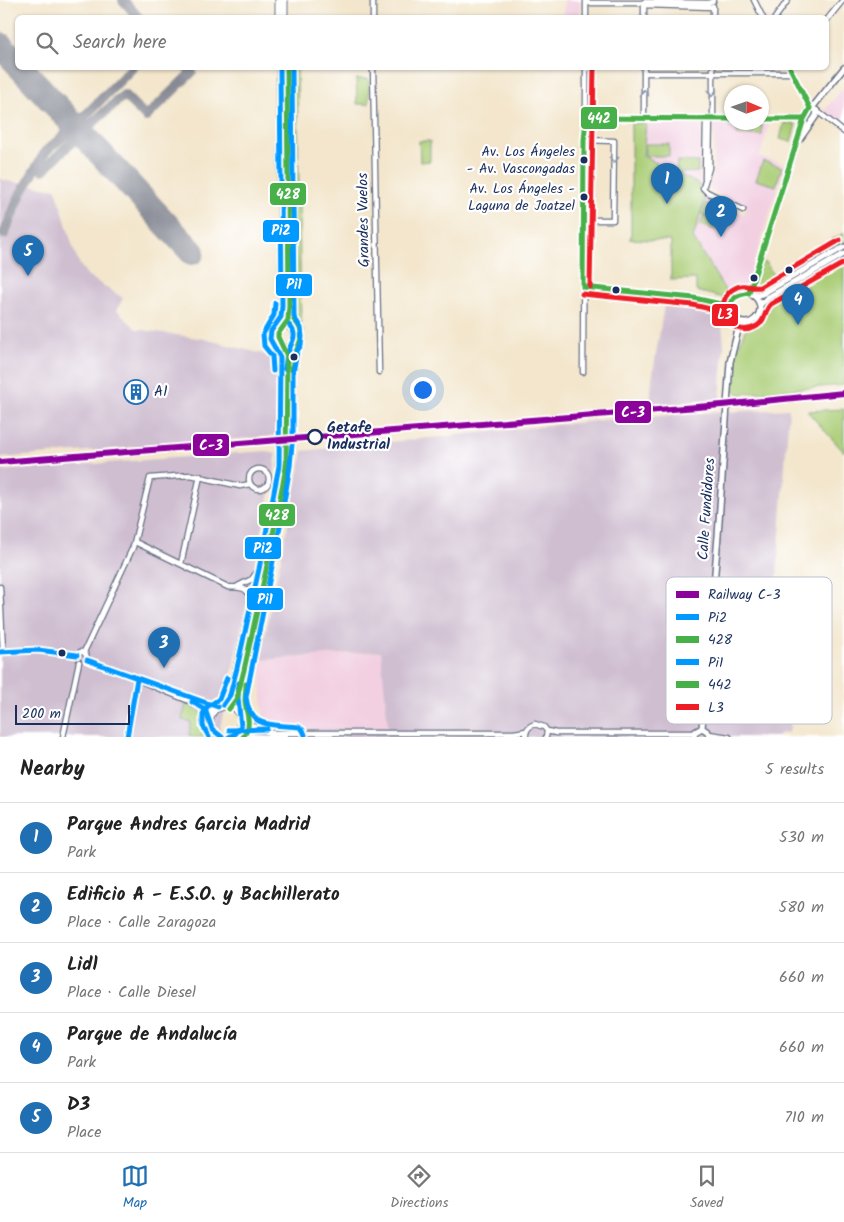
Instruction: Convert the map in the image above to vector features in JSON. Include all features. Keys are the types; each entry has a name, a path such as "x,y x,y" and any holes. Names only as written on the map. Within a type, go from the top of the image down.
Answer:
{"highway":[{"path":"279,0 279,15"},
{"path":"284,0 284,15"},
{"path":"230,737 240,728 239,683 285,450 280,356 270,339 271,330 281,317 282,306 280,70"},
{"path":"285,70 288,326"},
{"path":"275,326 280,324 288,326 294,331 295,337 282,371"},
{"path":"276,348 280,350 290,348"},
{"path":"218,736 211,729 211,715 230,694 233,685 271,524"},
{"path":"221,706 231,706 240,715"}],"street":[{"path":"372,0 373,15"},
{"path":"754,0 761,15"},
{"path":"777,15 788,0"},
{"path":"829,16 842,1"},
{"path":"586,15 586,2 713,3"},
{"path":"757,7 761,2"},
{"path":"752,295 803,121 844,68"},
{"name":"Grandes Vuelos","path":"373,70 379,372"},
{"path":"583,372 583,220 586,70"},
{"path":"644,118 644,70 792,73"},
{"path":"713,70 703,188 707,192 743,210"},
{"path":"791,70 816,116 797,143"},
{"path":"813,109 844,132"},
{"path":"586,118 724,119"},
{"path":"769,119 803,121 809,126"},
{"path":"583,220 613,220 614,141 584,140"},
{"path":"844,247 762,294 738,294 731,301 732,315 740,322 747,322 756,318 760,305 766,298 844,254"},
{"path":"583,287 694,298 730,306"},
{"path":"752,295 757,298 760,305"},
{"name":"Calle Fundidores","path":"715,577 730,362 740,322"},
{"path":"261,469 269,475 268,485 262,490 255,489 250,484 250,475 254,470 261,469"},
{"path":"77,656 80,652 84,652 135,542 150,478 185,474 240,486 250,484"},
{"path":"181,564 200,476"},
{"path":"135,542 228,588 242,587 246,589 250,594 251,605"},
{"path":"235,588 252,579 259,569"},
{"path":"0,587 2,652 44,650 64,652 77,656"},
{"path":"84,652 88,656 87,660"},
{"path":"63,737 78,662 77,656"},
{"path":"78,662 82,663 87,660"},
{"path":"87,660 140,680 221,706"},
{"path":"140,680 199,705 205,709 210,722"},
{"path":"127,737 140,680"},
{"path":"240,715 252,726 263,731 298,735 514,733 526,731"},
{"path":"526,737 528,727 535,724 544,727 546,734 694,735 698,729 702,728 709,735 729,737"},
{"name":"Calle Fundidores","path":"702,724 702,728"},
{"path":"230,737 284,737"}],"shaded area":[{"path":"564,0 580,0 580,15 564,15"},
{"path":"844,87 844,127 824,111"},
{"path":"646,123 701,123 700,185 642,156"},
{"path":"724,123 724,130 767,130 760,157 785,164 756,256 745,284 728,295 693,238 706,195 744,214 747,207 746,204 741,206 708,189 714,169 714,125"},
{"path":"0,179 56,189 74,251 80,265 88,276 123,298 117,310 136,329 204,339 275,357 276,436 0,458"},
{"path":"665,299 717,307 721,315 724,345 720,399 664,404 663,402 650,405 652,379"},
{"path":"789,409 777,577 666,577 666,724 791,724 789,732 778,734 778,737 261,737 264,730 388,728 381,651 260,660 303,451 613,419"},
{"path":"265,451 276,454 275,469 218,737 0,737 0,471"},
{"path":"382,651 388,728 264,730 260,660"}],"green space":[{"path":"288,70 297,70 301,326 304,331 299,333 291,318"},
{"path":"356,79 369,79 369,104 357,104"},
{"path":"631,123 646,123 643,156 676,173 677,161 698,162 698,172 677,173 700,185 700,192 706,195 693,238 728,295 724,298 696,291 696,279 671,280 671,241 629,239 631,238"},
{"path":"784,123 796,124 791,142 780,139"},
{"path":"737,130 762,130 762,135 737,135"},
{"path":"419,141 430,141 430,161 420,162"},
{"path":"645,144 669,144 669,156 645,156"},
{"path":"763,161 782,167 776,186 756,180"},
{"path":"705,203 725,209 721,220 701,214"},
{"path":"703,216 719,221 716,230 700,225"},
{"path":"844,233 844,244 792,273 790,268 787,269 785,266"},
{"path":"844,257 844,385 739,394 730,386 735,355 745,330 759,320 765,303"},
{"path":"761,262 766,263 778,282 759,291 754,286"},
{"path":"844,409 844,452 807,411"},
{"path":"186,704 202,715 211,737 193,737 189,735 191,722 182,720"}],"taxiway":[{"path":"123,0 136,15"},
{"path":"130,70 75,126 81,133 124,95 146,117 192,72 190,70"},
{"path":"4,234 21,193 46,151 75,126"},
{"path":"43,170 81,133"}],"runway":[{"path":"0,45 15,61"},
{"path":"23,70 192,252"}],"rail line":[{"name":"C-3","path":"0,462 722,405 844,393"}],"transit line":[{"name":"Pi2","path":"223,705 230,695 237,668 279,466 280,357 270,339 271,331 281,317 282,306 280,70"},
{"name":"428","path":"229,709 237,698 244,670 286,467 287,356 278,334 288,320 289,306 287,70"},
{"name":"Pi1","path":"292,70 294,317 301,328 302,337 293,373 293,433 290,466 246,697 248,708 258,720 272,725 299,727 305,735"},
{"name":"L3","path":"590,287 594,70"},
{"name":"442","path":"791,70 810,108"},
{"name":"442","path":"724,119 586,118 584,140 583,287 694,298 730,306 735,298 749,293 804,119 810,108"},
{"name":"442","path":"769,119 804,119"},
{"name":"L3","path":"840,240 760,287 737,287 728,293 723,309 726,317 731,324 738,328 747,329 757,326 762,321 771,304 844,263"},
{"name":"L3","path":"582,294 693,305 728,313"},
{"name":"Pi1","path":"273,371 272,356 264,346 263,334 274,315 275,303"},
{"name":"428","path":"292,370 294,356 301,336 300,328 294,320"},
{"name":"Pi2","path":"285,369 287,354 294,335 289,325"},
{"name":"Pi2","path":"0,652 38,650 77,655"},
{"name":"Pi2","path":"87,660 218,707"},
{"name":"Pi1","path":"209,737 203,726 203,714 207,707 219,699 227,678"},
{"name":"Pi2","path":"127,737 137,679"},
{"name":"Pi2","path":"229,737 235,734 241,727 238,698 239,683"},
{"name":"428","path":"243,737 248,728 245,701 246,684"},
{"name":"Pi2","path":"192,702 205,709 212,729 222,737"},
{"name":"Pi1","path":"229,730 267,729"}],"place":[{"name":"Av. Los Ángeles - Av. Vascongadas","path":"584,160"},
{"name":"Av. Los Ángeles - Laguna de Joatzel","path":"584,197"},
{"name":"Parque Andres Garcia Madrid","path":"667,204"},
{"name":"Edificio A - E.S.O. y Bachillerato","path":"721,237"},
{"name":"D3","path":"28,276"},
{"name":"Parque de Andalucía","path":"798,325"},
{"name":"A1","path":"136,392"},
{"name":"Getafe Industrial","path":"315,437"},
{"name":"Lidl","path":"164,668"}]}
